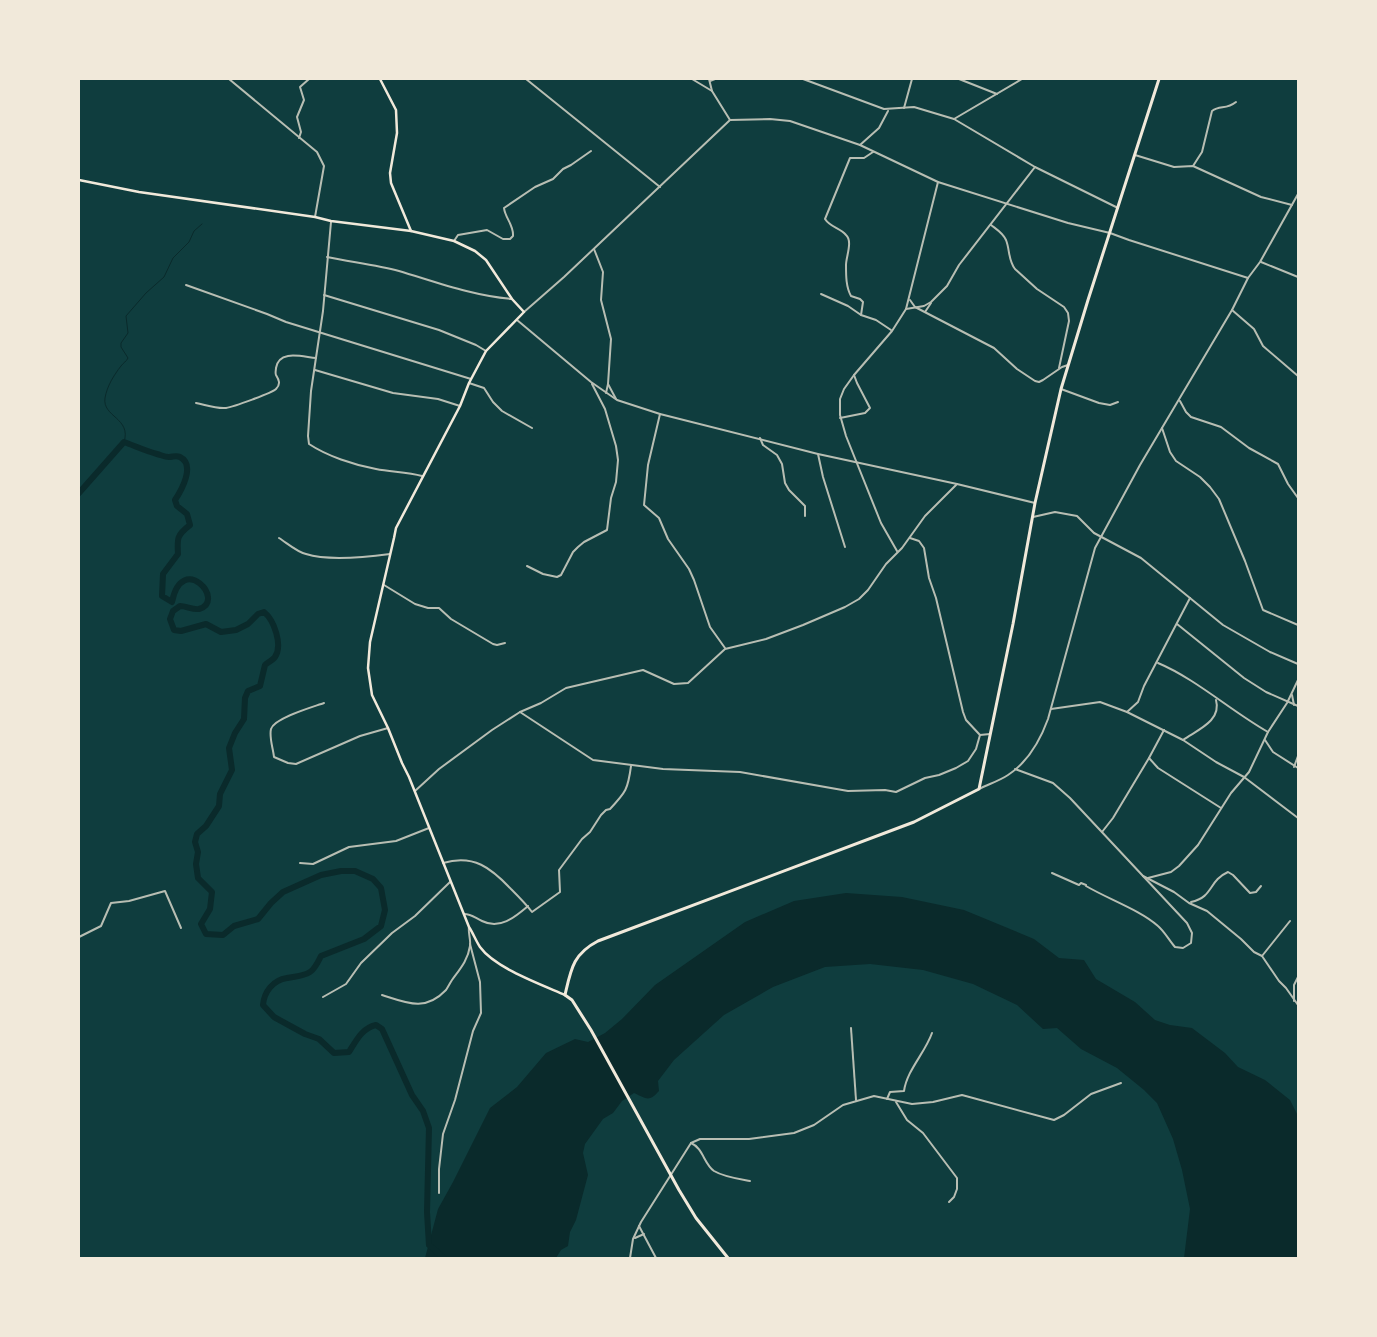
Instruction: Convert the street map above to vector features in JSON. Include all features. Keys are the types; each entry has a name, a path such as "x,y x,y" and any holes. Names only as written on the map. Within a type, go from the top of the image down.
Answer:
{"highway":[{"path":"728,1258 696,1218 591,1030 572,1000 565,995 573,963 582,952 598,941 914,822 980,789 1035,504 1061,389 1159,79"}],"main road":[{"path":"380,79 396,110 397,133 390,173 391,183 411,232"},
{"path":"79,180 139,192 315,216 331,221 411,232 454,241 476,252 486,260 512,299 524,312 486,351 469,383 460,406 396,528 370,642 368,668 372,694 388,728 469,927 481,948 494,960 536,983 565,995"}],"street":[{"path":"229,79 317,152 324,166 315,216"},
{"path":"299,138 301,132 297,117 304,100 300,87 309,79"},
{"path":"526,79 660,187"},
{"path":"692,79 712,91"},
{"path":"715,79 710,80 712,91 730,120"},
{"path":"803,79 888,110 914,107 954,119 1035,167 1118,208"},
{"path":"817,84 819,79"},
{"path":"904,108 912,79"},
{"path":"959,79 998,94"},
{"path":"954,119 1022,79"},
{"path":"1193,166 1202,152 1212,111 1217,108 1228,108 1236,102"},
{"path":"860,145 879,128 888,110"},
{"path":"524,312 730,120 770,119 790,121 860,145 938,182 1068,223 1110,233 1248,278"},
{"path":"454,241 458,235 487,230 504,239 510,239 513,236 514,229 504,210 506,207 535,187 553,179 563,169 591,151"},
{"path":"861,315 863,302 850,296 847,288 846,265 849,241 847,235 828,224 824,219 850,158 864,158 873,152"},
{"path":"1135,155 1174,167 1193,166 1260,197 1292,205"},
{"path":"925,312 931,302 947,286 959,265 1035,167"},
{"path":"897,551 881,524 856,462 840,418 840,399 854,374 892,331 906,309 910,300 938,182"},
{"path":"980,789 1016,769 1038,743 1051,708 1077,619 1088,573 1100,538 1298,194"},
{"path":"331,221 309,417 309,444 320,451 374,468 422,476"},
{"path":"991,225 1006,240 1012,265 1015,269 1036,289 1066,310 1069,321 1059,369"},
{"path":"594,248 603,272 602,300 611,339 606,393"},
{"path":"327,257 381,266 473,292 512,299"},
{"path":"1260,262 1298,277"},
{"path":"186,285 286,322 471,379"},
{"path":"821,294 848,306 861,315 876,320 892,331"},
{"path":"324,295 439,330 486,351"},
{"path":"910,300 915,307 994,348 1017,369 1035,381 1039,382 1068,365"},
{"path":"906,309 924,306 931,302"},
{"path":"1232,310 1254,329 1263,346 1298,376"},
{"path":"517,320 591,382 617,400 660,414 818,454 957,484 1035,504"},
{"path":"196,403 214,408 225,408 263,396 273,391 279,384 276,367 278,361 283,357 286,355 316,358"},
{"path":"314,370 393,393 438,399 460,406"},
{"path":"840,418 865,412 870,408 854,374"},
{"path":"527,566 543,574 557,577 561,574 573,552 578,547 609,527 616,482 617,452 605,409 591,382"},
{"path":"469,383 484,388 493,402 502,411 532,428"},
{"path":"608,384 617,400"},
{"path":"1061,389 1099,403 1110,404 1118,402"},
{"path":"1180,400 1182,407 1191,417 1221,427 1250,448 1278,464 1288,484 1298,498"},
{"path":"660,414 648,465 644,505 659,518 668,540 692,575 710,627 725,649"},
{"path":"1162,428 1173,457 1200,477 1219,500 1263,610 1298,625"},
{"path":"760,438 763,445 777,455 782,464 787,488 805,506 805,516"},
{"path":"818,454 845,547"},
{"path":"414,791 439,769 492,730 520,712 541,703 566,688 643,670 674,684 688,683 725,649 766,639 803,626 845,607 859,599 868,590 897,551 910,538 934,507 957,484"},
{"path":"1033,518 1055,512 1078,516 1100,538 1115,543 1141,558 1223,625 1270,652 1298,664"},
{"path":"279,538 305,554 318,557 364,557 390,554"},
{"path":"910,538 923,544 929,578 936,598 957,694 966,720 980,735"},
{"path":"382,583 398,595 416,604 428,608 439,608 451,619 493,644 505,643"},
{"path":"1127,712 1138,702 1144,686 1190,598"},
{"path":"1177,624 1244,678 1287,703 1298,706"},
{"path":"1157,663 1187,678 1240,716 1268,732"},
{"path":"1148,878 1171,872 1198,845 1222,808 1249,772 1268,732 1287,703 1298,680"},
{"path":"1292,694 1294,705"},
{"path":"1183,740 1205,726 1214,717 1217,711 1216,699"},
{"path":"1051,708 1100,702 1127,712 1183,740 1216,762 1244,777 1298,818"},
{"path":"324,703 274,724 271,731 274,756 288,763 296,764 360,736 388,728"},
{"path":"520,712 593,760 663,769 740,772 848,791 885,790 896,792 925,778 956,768 968,761 976,749 980,735"},
{"path":"1102,832 1113,818 1164,730"},
{"path":"980,735 990,734"},
{"path":"1265,740 1273,752 1298,768"},
{"path":"1294,767 1298,756"},
{"path":"1149,758 1158,768 1222,808"},
{"path":"443,863 455,859 483,864 501,879 532,912 560,892 559,870 582,839 590,832 601,815 610,809 624,793 629,783 631,766"},
{"path":"1016,769 1046,780 1060,789 1191,928 1193,936 1190,943 1180,949 1175,947 1159,927 1148,918 1101,896 1086,885 1052,873"},
{"path":"300,863 312,864 349,847 396,841 429,828"},
{"path":"1189,903 1204,897 1209,893 1211,886 1228,872 1250,893 1256,892 1261,886"},
{"path":"1141,875 1206,911 1254,952 1262,956 1298,1005"},
{"path":"323,997 346,984 362,963 392,933 415,916 450,882"},
{"path":"79,937 101,926 111,903 129,901 165,891 181,928"},
{"path":"464,914 472,915 488,924 499,923 514,918 528,906"},
{"path":"1262,956 1290,921"},
{"path":"439,1193 439,1169 443,1134 481,1013 480,982 468,934 469,927"},
{"path":"382,996 407,1003 427,1004 447,989 464,963 470,944"},
{"path":"1294,1001 1294,985 1298,978"},
{"path":"851,1028 856,1100"},
{"path":"888,1099 890,1092 904,1091 906,1080 923,1053 932,1033"},
{"path":"630,1258 639,1226 691,1143 700,1139 749,1139 794,1133 814,1125 843,1105 874,1096 912,1104 932,1102 962,1095 1054,1120 1064,1115 1091,1094 1121,1084"},
{"path":"895,1101 907,1120 923,1133 957,1178 957,1189 954,1197 949,1202"},
{"path":"691,1143 696,1146 714,1171 750,1181"},
{"path":"639,1226 656,1258"},
{"path":"634,1239 644,1234"}],"water":[{"path":"846,893 902,897 964,910 1034,939 1059,958 1084,960 1096,979 1135,1002 1155,1020 1170,1025 1192,1028 1225,1053 1238,1067 1265,1080 1290,1100 1298,1116 1298,1258 1184,1258 1190,1209 1182,1170 1173,1139 1157,1103 1144,1090 1117,1068 1081,1049 1057,1028 1043,1029 1017,1005 973,984 923,970 870,964 825,967 773,987 724,1015 674,1060 658,1081 659,1091 653,1097 645,1098 634,1093 622,1101 613,1113 603,1119 585,1144 583,1153 588,1175 576,1220 570,1232 568,1246 561,1250 556,1258 425,1258 438,1209 490,1108 517,1087 546,1053 575,1039 588,1042 605,1033 622,1019 655,985 745,922 794,901"}],"waterway":[{"path":"124,442 124,428 108,410 105,398 113,377 128,358 121,347 121,343 128,333 126,316 146,293 164,277 173,258 189,242 194,231 202,224"},
{"path":"79,493 124,442 164,456 180,457 185,461 187,472 181,491 175,500 177,506 187,514 190,525 180,534 178,554 163,574 162,596 172,602 177,587 184,580 192,580 200,583 208,597 206,604 199,609 180,606 173,611 170,619 174,630 181,631 206,624 221,632 236,630 248,624 258,614 264,612 274,627 278,640 277,652 274,658 265,665 260,686 248,691 245,698 244,719 235,733 229,748 232,770 220,794 219,806 206,826 197,834 195,842 198,852 196,864 198,878 212,892 210,909 201,924 206,934 223,935 234,926 258,919 283,892 321,875 341,871 355,871 373,879 381,888 385,910 381,926 364,939 321,956 313,969 307,974 277,981 267,991 263,1005 274,1017 305,1034 319,1039 334,1053 349,1052 360,1035 367,1029 376,1025 382,1029 412,1095 423,1111 429,1128 427,1212 429,1245 444,1258"}]}
